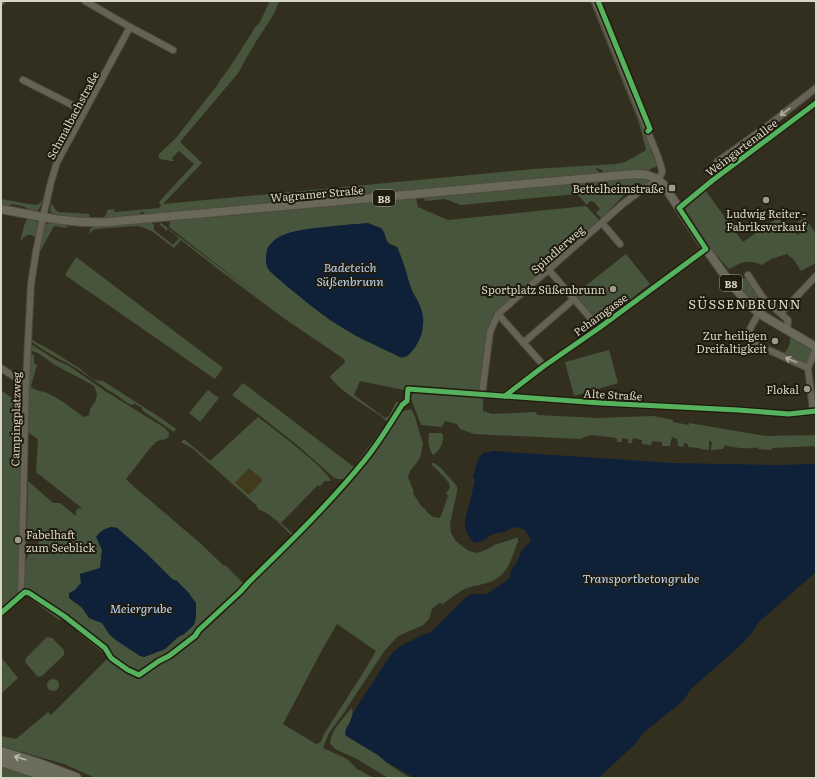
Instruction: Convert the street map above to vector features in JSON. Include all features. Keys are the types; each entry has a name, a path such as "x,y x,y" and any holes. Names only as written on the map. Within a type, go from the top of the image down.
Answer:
{"highway":[{"path":"1,752 76,778"},
{"path":"1,761 53,778"}],"main road":[{"name":"Wagramer Straße","path":"1,209 43,217 82,222 116,222 629,175 650,176 658,180"},
{"name":"B8","path":"658,180 666,187 706,249 744,299 759,313 816,347"}],"street":[{"path":"85,1 173,50"},
{"path":"595,1 660,163 662,173 658,180"},
{"name":"Schmalbachstraße","path":"43,217 57,162 130,27"},
{"path":"23,80 84,111"},
{"name":"Weingartenallee","path":"713,180 717,162 770,124 816,88"},
{"name":"Weingartenallee","path":"679,208 713,180 816,103"},
{"name":"Spindlerweg","path":"482,394 490,332 498,314 629,199 658,180"},
{"name":"Campingplatzweg","path":"1,613 21,595 26,381 31,284 43,217"},
{"path":"602,223 620,244"},
{"name":"Pehamgasse","path":"505,396 706,249"},
{"path":"548,269 599,328"},
{"path":"748,275 764,298 788,320 786,330"},
{"path":"781,313 816,276"},
{"path":"523,343 574,299"},
{"path":"759,313 749,332 749,340 808,368"},
{"path":"498,314 544,366"},
{"path":"814,411 814,402 808,368 816,347"},
{"path":"1,368 19,380 26,381"},
{"name":"Alte Straße","path":"408,390 482,394 601,404 738,410 789,414 814,411"}],"green space":[{"path":"270,1 279,1 239,72 180,142 202,163 163,204 534,169 616,164 625,162 646,150 639,123 590,1 592,1 652,149 651,151 657,165 656,167 650,169 649,172 605,173 597,168 596,169 600,174 141,215 145,213 141,212 137,217 105,218 104,217 107,210 113,209 115,212 159,208 161,205 159,202 194,164 179,151 172,158 174,161 160,159 158,155 176,138 218,84 255,27 259,24"},
{"path":"633,178 648,180 649,184 644,187 640,183 635,183 608,212 608,215 603,218 596,213 600,209 594,202 590,201 587,205 577,194 461,205 445,199 425,201 424,197"},
{"path":"705,190 743,242 782,215 790,227 798,235 801,232 798,222 805,218 816,234 816,263 801,271 794,260 787,254 771,259 762,265 752,262 745,262 729,269 711,249 685,210 688,205"},
{"path":"416,198 418,207 448,220 586,206 602,223 498,314 490,332 482,394 408,386 405,387 404,390 360,381 354,395 385,418 389,416 396,402 400,402 400,406 348,479 337,479 297,445 232,395 243,383 354,467 387,422 343,390 330,377 345,362 344,359 282,317 181,240 174,248 153,232 137,226 95,229 89,234 90,229 93,227 151,222 154,225 154,230 173,245 179,238 168,229 165,231 165,229 159,224 161,223 256,295 169,227 172,220","holes":["352,224 384,232 388,242 397,247 411,288 419,304 423,319 421,335 418,342 409,354 402,358 356,336 329,319 271,272 266,263 267,248 278,237 289,233"]},
{"path":"1,199 35,205 39,204 42,200 39,209 34,211 12,204 6,206 1,205"},
{"path":"51,203 58,212 89,214 90,216 88,218 54,215 50,211"},
{"path":"27,219 35,220 39,223 35,248 35,237 31,235 27,235 20,242"},
{"path":"49,223 65,225 68,228 54,226 41,250 39,249 44,227"},
{"name":"Sportplatz Süßenbrunn","path":"626,254 650,284 599,324 575,294"},
{"path":"76,257 223,368 215,379 65,275"},
{"path":"746,278 751,280 759,292 757,295 764,303 766,313 750,301 736,284 742,279"},
{"path":"790,337 813,351 807,364 783,354 789,346"},
{"path":"31,339 79,368 94,380 103,381 176,429 174,432 143,411 141,407 135,404 131,405 76,368 33,343"},
{"path":"30,345 32,345 69,366 105,391 165,428 169,433 169,436 166,439 157,441 151,447 126,479 200,543 223,565 226,566 244,584 229,601 200,627 201,630 230,604 332,500 367,459 399,412 411,409 423,444 421,455 410,471 408,477 414,492 413,494 421,506 433,517 439,518 448,496 446,493 450,488 449,483 432,465 432,463 434,463 441,468 457,487 450,524 451,533 455,540 469,551 477,553 494,545 518,538 510,561 500,576 491,581 467,588 443,604 439,603 432,609 429,619 423,625 398,636 385,650 329,733 323,748 347,759 357,769 374,778 95,778 64,764 1,746 1,736 16,739 48,712 51,715 111,655 102,652 62,619 59,620 27,596 29,592 24,586 27,557 39,542 36,536 27,528 28,481 53,503 60,503 76,516 76,510 80,508 83,509 36,472 38,439 27,432 29,353 34,355 34,363 37,365 31,386 32,388 47,393 70,406 85,417 89,415 90,409 95,402 97,395 94,386 55,365 38,353 32,351","holes":["111,527 117,528 146,553 172,579 177,581 196,617 193,625 165,649 144,657 110,635 102,623 89,618 82,608 69,598 69,593 75,590 81,583 80,574 100,568 102,550","337,624 376,651 324,734 321,742 316,744 283,724"]},
{"path":"609,350 618,383 574,396 565,362"},
{"path":"1,390 24,407 22,427 23,460 19,594 1,611"},
{"path":"208,390 219,398 200,422 189,413"},
{"path":"414,392 483,397 483,411 492,414 536,412 537,415 598,418 653,416 689,425 689,423 766,436 816,435 816,446 773,448 771,450 758,448 738,448 725,445 723,449 711,450 712,442 709,441 709,450 688,447 688,444 684,443 683,447 678,446 677,439 672,437 670,446 662,446 662,442 652,441 651,445 642,444 642,440 633,438 632,443 628,443 628,439 622,438 622,442 617,442 617,438 591,435 580,439 474,434 460,429 457,424 445,421 442,427 421,425 411,399 411,395"},
{"path":"258,417 310,458 328,475 331,481 325,481 320,486 318,485 281,523 293,534 293,537 272,517 259,510 255,504 192,448 181,442 184,439 210,461"},
{"path":"429,433 441,433 443,435 441,446 433,455 430,450 428,439"},
{"path":"47,637 52,638 64,650 64,655 42,676 38,677 25,662 26,658"},
{"path":"1,657 18,678 1,694"},
{"path":"51,679 55,679 59,685 55,691 51,691 47,687 47,683"},
{"path":"352,708 352,716 346,729 348,737 378,755 410,778 388,778 357,759 335,749 330,743 335,728"},
{"path":"1,766 36,778 1,778"}],"sand":[{"path":"249,468 263,480 249,495 235,483"}],"water":[{"name":"Badeteich Süßenbrunn","path":"368,223 381,228 387,242 390,245 397,247 423,316 423,328 419,339 413,350 405,357 400,357 346,330 330,320 289,288 269,270 267,266 266,255 269,246 283,235 305,229"},
{"name":"Transportbetongrube","path":"494,451 673,463 776,465 816,464 816,572 759,622 743,643 691,689 683,701 643,733 638,741 599,778 415,778 386,762 378,755 345,735 346,729 353,713 393,652 402,645 430,633 464,599 472,594 487,594 505,582 509,578 512,569 523,549 531,540 525,530 517,527 504,532 496,533 484,540 474,543 467,534 465,521 475,480 473,476 478,459 483,453"},
{"name":"Meiergrube","path":"111,527 117,528 146,553 172,579 177,581 188,592 196,603 196,617 194,625 165,649 144,657 117,641 110,635 102,623 89,618 82,607 69,598 69,593 75,590 81,583 80,574 100,568 102,550 96,537 102,530"}],"cycle path":[{"path":"598,1 650,129 648,131"},
{"path":"505,396 706,249 679,208 713,180 816,103"},
{"path":"1,613 25,592 29,593 64,616 105,648 111,658 128,670 139,675 169,656 195,636 199,630 240,592 323,508 351,477 374,448 402,405 407,401 408,389 601,403 789,414 816,411"}],"place":[{"name":"Bettelheimstraße","path":"672,188"},
{"name":"Ludwig Reiter - Fabriksverkauf","path":"766,200"},
{"name":"Sportplatz Süßenbrunn","path":"613,289"},
{"name":"Zur heiligen Dreifaltigkeit","path":"775,341"},
{"name":"Flokal","path":"807,389"},
{"name":"Fabelhaft zum Seeblick","path":"18,540"}],"district":[{"name":"SÜSSENBRUNN","path":"745,303"}]}
